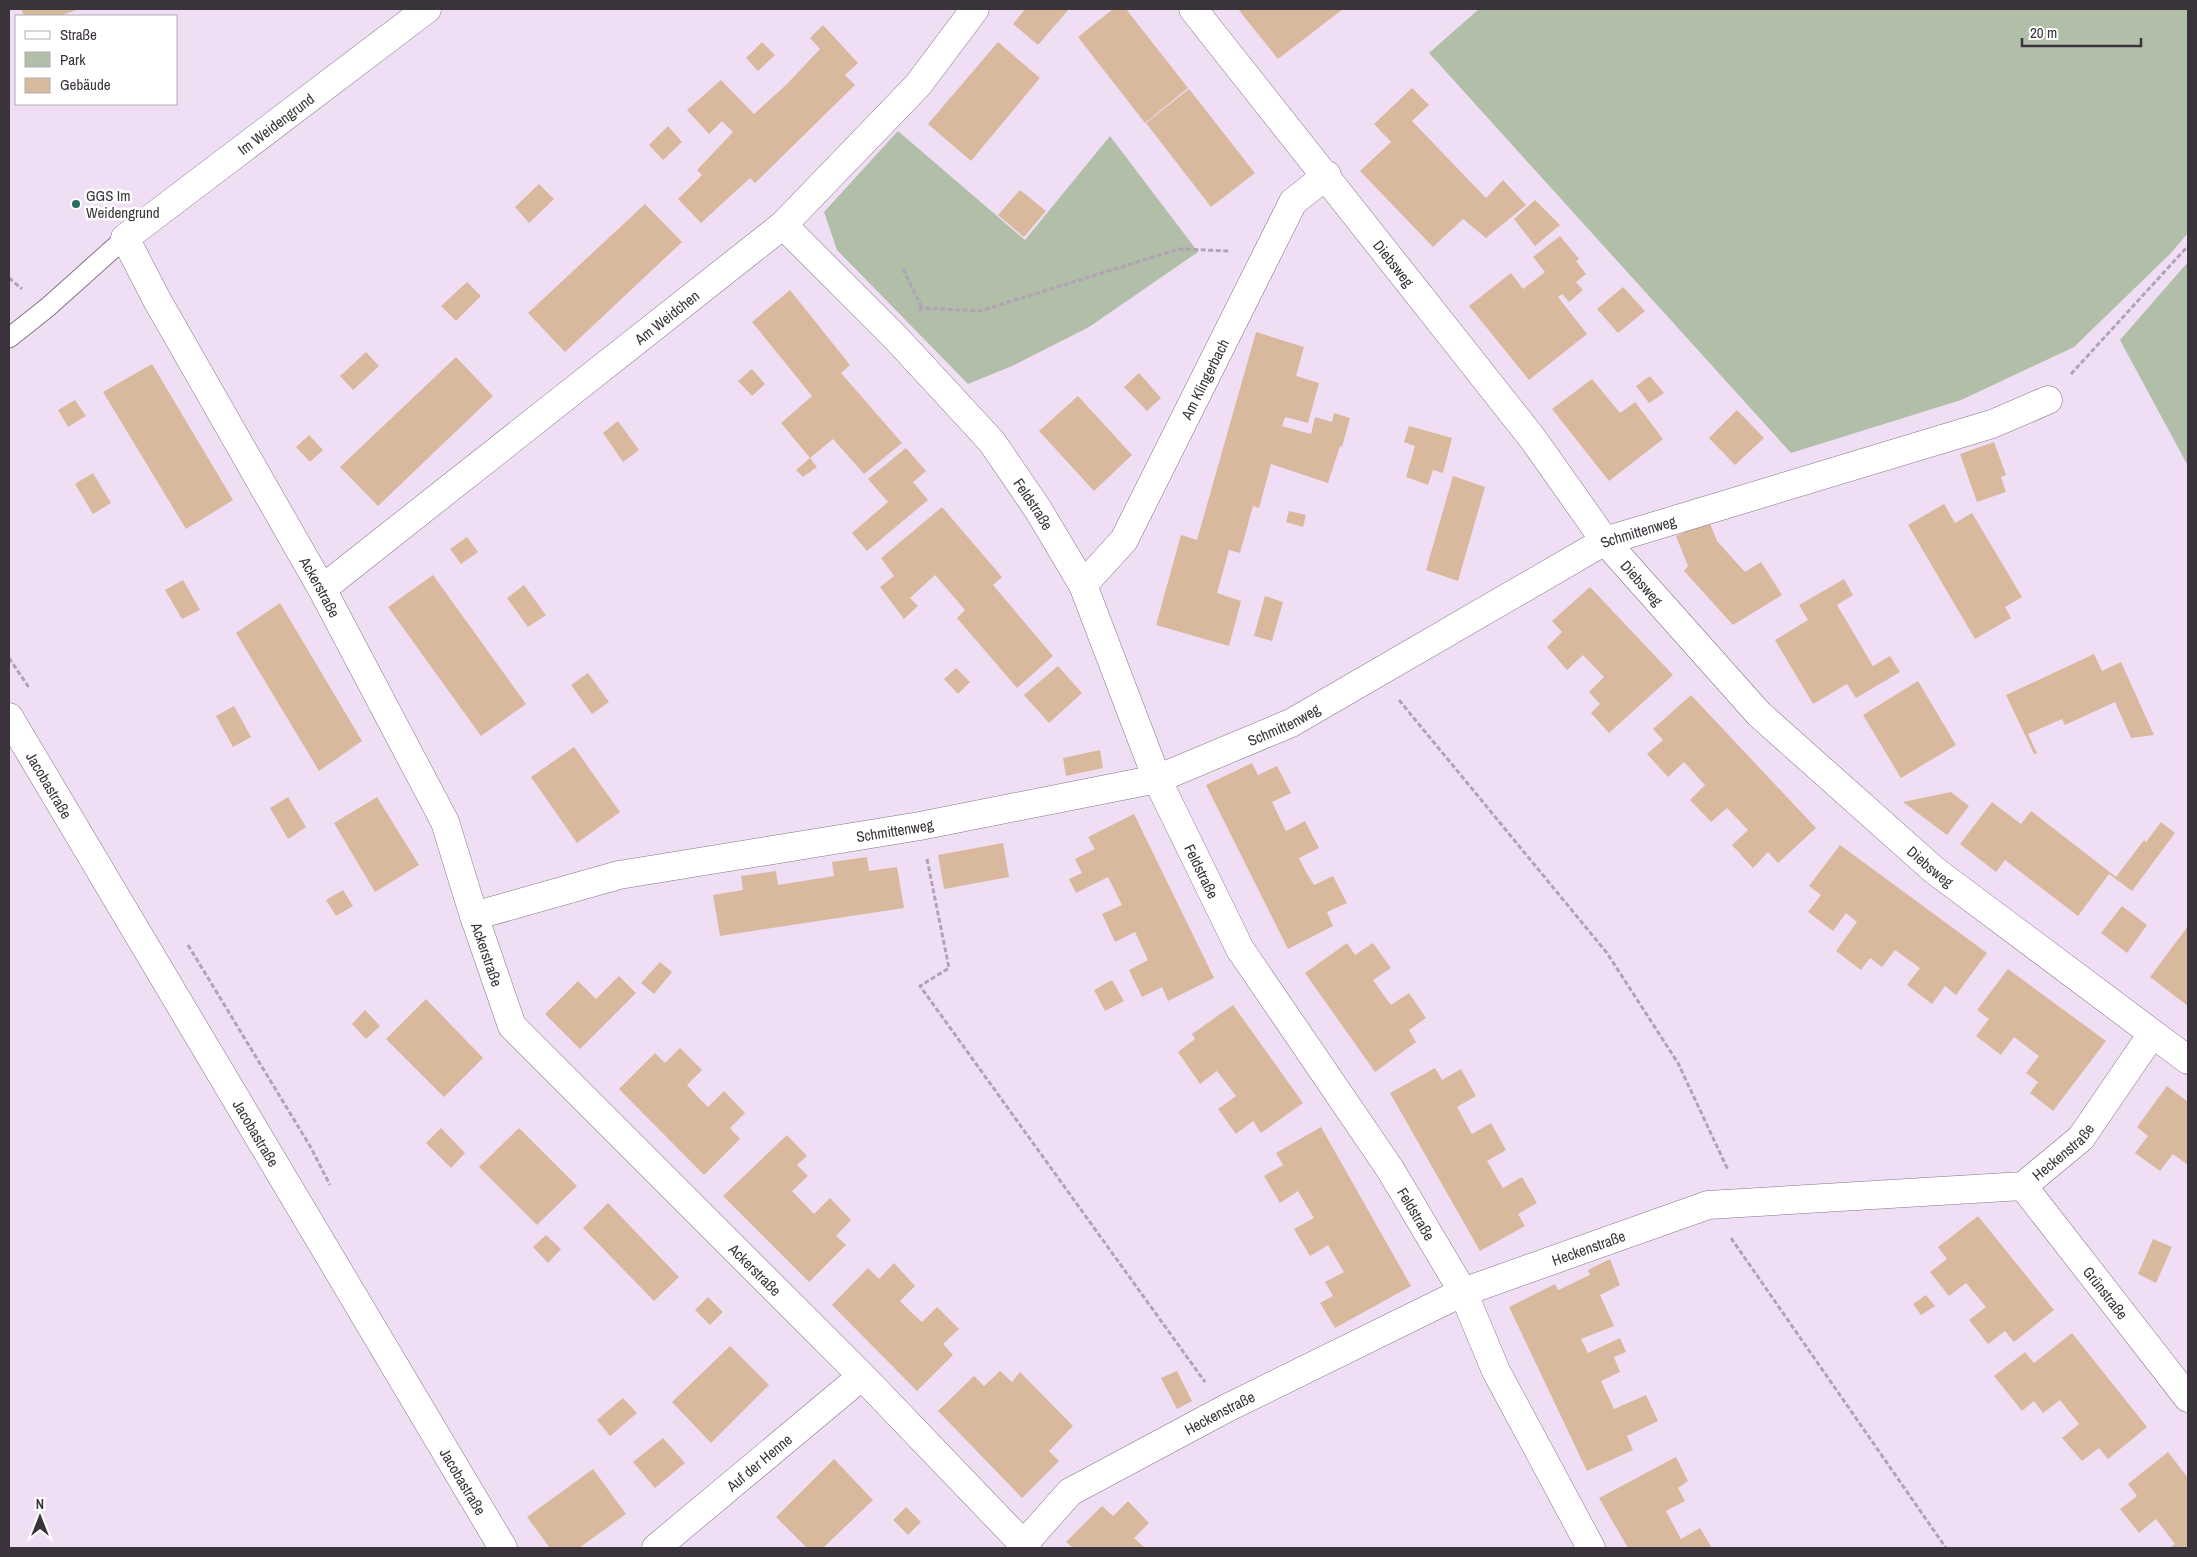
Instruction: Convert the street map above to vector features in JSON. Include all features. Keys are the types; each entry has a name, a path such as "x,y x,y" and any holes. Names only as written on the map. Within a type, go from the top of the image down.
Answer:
{"street":[{"name":"Im Weidengrund","path":"125,238 427,9"},
{"name":"Am Weidchen","path":"322,588 783,224 918,85 975,9"},
{"name":"Diebsweg","path":"1193,9 1327,175 1533,439 1605,541 1759,714 1934,870 2188,1060"},
{"name":"Am Klingerbach","path":"1082,585 1124,540 1293,202 1327,175"},
{"name":"Feldstraße","path":"783,224 896,338 992,442 1039,511 1082,585 1157,779 1240,949 1390,1169 1463,1292 1496,1371 1591,1548"},
{"name":"Ackerstraße","path":"125,238 157,300 322,588 445,822 474,916 512,1026 862,1376 1023,1547"},
{"name":"Schmittenweg","path":"474,916 619,875 920,826 1157,779 1291,723 1605,541 1992,424 2048,400"},
{"name":"Jacobastraße","path":"9,717 376,1337 504,1548"},
{"name":"Heckenstraße","path":"1023,1547 1070,1492 1225,1409 1463,1292 1708,1205 1742,1201 2023,1186 2081,1138 2152,1034"},
{"name":"Grünstraße","path":"2023,1186 2188,1398"},
{"name":"Auf der Henne","path":"656,1548 862,1376"}],"lane":[{"path":"9,338 48,308 125,238"}],"path":[{"path":"2048,400 2188,246"},
{"path":"922,308 980,311 1179,249 1267,253"},
{"path":"903,269 922,308"},
{"path":"896,338 922,308"},
{"path":"1377,673 1607,953 1678,1063 1742,1201"},
{"path":"920,826 949,968 920,986 1225,1409"},
{"path":"1708,1205 1946,1548"}],"green space":[{"path":"1479,9 2188,9 2188,233 2170,254 2074,347 1961,400 1791,453 1429,53"},
{"path":"898,131 1025,240 1110,136 1198,252 1089,327 1012,366 968,384 837,250 824,212"},
{"path":"2188,262 2188,466 2120,340"}],"building":[{"path":"21,9 79,9 63,15 24,15"},
{"path":"1025,9 1069,9 1038,45 1013,24"},
{"path":"1113,9 1126,9 1188,88 1145,123 1078,37"},
{"path":"1238,9 1343,9 1278,59"},
{"path":"823,25 858,63 845,75 855,85 755,183 750,178 701,223 678,199 702,175 697,170 733,132 722,121 709,134 687,110 721,80 754,114 787,84 820,49 810,38"},
{"path":"762,42 775,55 758,71 746,58"},
{"path":"998,42 1040,78 971,161 928,124"},
{"path":"1412,88 1429,105 1412,121 1486,198 1503,180 1526,205 1486,238 1463,219 1433,247 1360,171 1391,142 1374,124"},
{"path":"1189,89 1255,173 1211,207 1146,123"},
{"path":"668,126 682,142 663,160 649,145"},
{"path":"539,184 554,199 529,223 515,207"},
{"path":"1020,190 1046,211 1024,237 998,215"},
{"path":"1535,200 1560,225 1535,246 1514,219"},
{"path":"645,204 682,242 565,352 528,313"},
{"path":"1560,236 1579,259 1576,261 1586,274 1576,282 1583,290 1569,302 1562,294 1558,297 1587,334 1529,380 1469,306 1511,273 1523,289 1545,272 1533,257"},
{"path":"467,282 481,296 456,321 441,306"},
{"path":"1623,287 1645,311 1618,333 1597,309"},
{"path":"790,290 850,365 841,373 902,443 864,474 833,439 810,458 781,423 812,396 752,322"},
{"path":"1256,332 1304,347 1296,376 1319,383 1308,423 1285,417 1282,426 1311,434 1315,417 1332,422 1334,413 1350,418 1342,447 1340,446 1328,483 1271,464 1259,508 1253,506 1240,553 1229,550 1217,593 1241,601 1229,646 1156,625 1181,535 1197,540"},
{"path":"366,352 379,366 353,390 340,376"},
{"path":"456,357 493,396 378,506 340,467"},
{"path":"152,364 233,500 186,529 103,392"},
{"path":"752,369 765,384 752,396 738,381"},
{"path":"1139,373 1161,398 1147,411 1124,387"},
{"path":"1650,376 1664,393 1649,403 1636,386"},
{"path":"1592,379 1620,413 1635,402 1663,439 1609,481 1552,409"},
{"path":"1078,396 1132,455 1094,491 1039,431"},
{"path":"75,400 86,416 68,427 58,410"},
{"path":"1737,410 1764,438 1735,465 1709,438"},
{"path":"618,421 639,450 623,462 603,433"},
{"path":"1409,426 1452,438 1443,473 1433,470 1428,485 1406,477 1415,446 1404,442"},
{"path":"309,435 323,450 310,462 296,447"},
{"path":"1994,442 2006,475 2001,477 2006,492 1977,502 1960,454"},
{"path":"906,448 926,471 913,482 928,500 867,551 852,533 888,502 868,479"},
{"path":"810,458 817,467 803,477 796,470"},
{"path":"93,473 111,503 93,514 75,484"},
{"path":"1453,476 1485,487 1458,581 1426,570"},
{"path":"1944,504 1955,523 1972,513 2022,597 2005,607 2011,618 1975,639 1908,525"},
{"path":"942,507 1002,577 993,585 1053,656 1017,688 957,618 965,610 935,575 910,598 918,606 904,619 880,587 894,576 881,558"},
{"path":"1289,511 1306,515 1303,527 1286,522"},
{"path":"1709,521 1717,541 1745,572 1761,562 1782,595 1733,625 1684,571 1688,566 1676,536"},
{"path":"467,537 478,552 461,564 450,549"},
{"path":"433,575 526,704 481,736 388,607"},
{"path":"1844,579 1853,595 1837,605 1873,666 1890,656 1900,672 1856,698 1847,684 1813,704 1775,640 1808,620 1799,605"},
{"path":"183,580 200,610 182,619 165,590"},
{"path":"524,585 546,615 528,627 507,598"},
{"path":"1590,587 1673,675 1609,733 1591,713 1600,704 1589,692 1604,677 1583,655 1567,670 1547,647 1562,632 1552,621"},
{"path":"1265,596 1283,602 1272,641 1254,636"},
{"path":"280,603 362,741 319,771 236,633"},
{"path":"2094,654 2102,671 2121,662 2154,735 2131,738 2115,702 2065,725 2062,719 2028,734 2037,753 2034,754 2006,695"},
{"path":"1058,666 1082,693 1049,723 1024,695"},
{"path":"956,668 970,682 958,694 944,679"},
{"path":"588,673 609,702 592,714 571,685"},
{"path":"1918,681 1956,745 1901,778 1863,715"},
{"path":"1691,695 1816,828 1778,863 1768,852 1753,868 1732,845 1748,830 1727,808 1711,822 1690,800 1705,785 1684,762 1668,777 1647,754 1663,740 1653,729"},
{"path":"234,706 251,737 233,747 216,716"},
{"path":"574,747 620,812 577,843 531,777"},
{"path":"1100,750 1103,768 1066,776 1063,758"},
{"path":"1252,763 1258,775 1277,766 1291,793 1272,802 1286,831 1305,821 1319,848 1299,858 1306,872 1314,885 1333,876 1347,903 1327,912 1333,926 1288,949 1206,785"},
{"path":"1951,792 1969,806 1947,835 1903,802"},
{"path":"288,797 306,827 288,839 270,808"},
{"path":"377,797 419,865 375,892 334,823"},
{"path":"1992,802 2021,824 2031,811 2116,877 2144,840 2146,842 2161,822 2175,833 2132,891 2109,874 2078,916 2005,860 1996,872 1960,844"},
{"path":"1134,814 1214,978 1168,1001 1162,987 1142,997 1129,970 1148,960 1135,932 1115,942 1102,914 1122,905 1108,877 1076,893 1069,879 1082,873 1075,859 1095,849 1088,837"},
{"path":"1003,843 1009,877 944,889 938,855"},
{"path":"1840,845 1987,953 1956,995 1945,986 1932,1004 1907,985 1920,968 1895,950 1882,967 1870,958 1861,970 1836,951 1857,922 1846,913 1833,931 1808,912 1821,895 1809,886"},
{"path":"867,857 869,871 897,867 904,908 720,936 713,895 743,890 741,876 776,871 778,885 834,876 832,862"},
{"path":"343,890 353,906 336,916 326,900"},
{"path":"2122,906 2147,925 2127,953 2101,933"},
{"path":"2188,926 2188,1006 2150,977"},
{"path":"1347,943 1355,955 1373,943 1391,968 1373,980 1382,993 1391,1005 1409,993 1426,1018 1409,1030 1416,1042 1375,1072 1305,973"},
{"path":"660,962 672,972 654,994 641,983"},
{"path":"2008,969 2106,1041 2053,1111 2030,1093 2038,1082 2026,1073 2039,1056 2014,1037 2001,1055 1976,1036 1989,1019 1977,1010"},
{"path":"619,976 636,993 580,1049 545,1014 578,981 596,999"},
{"path":"1112,980 1124,1001 1105,1011 1094,990"},
{"path":"426,999 483,1058 444,1097 386,1039"},
{"path":"1233,1005 1303,1103 1261,1133 1253,1121 1236,1134 1218,1109 1236,1096 1217,1071 1200,1084 1178,1052 1195,1039 1192,1034"},
{"path":"365,1010 380,1026 366,1039 352,1024"},
{"path":"680,1048 702,1070 687,1085 708,1107 724,1091 745,1113 730,1128 740,1139 704,1175 619,1089 655,1053 665,1063"},
{"path":"1435,1068 1442,1080 1461,1069 1476,1096 1457,1107 1464,1120 1472,1134 1491,1123 1506,1150 1487,1161 1503,1188 1522,1177 1537,1203 1518,1214 1525,1226 1480,1251 1390,1093"},
{"path":"2167,1086 2188,1102 2188,1165 2173,1154 2160,1171 2135,1153 2148,1136 2137,1127"},
{"path":"1321,1127 1411,1286 1335,1328 1320,1303 1333,1296 1325,1282 1344,1272 1328,1245 1310,1256 1294,1229 1314,1218 1298,1191 1280,1203 1264,1176 1283,1165 1276,1153"},
{"path":"441,1128 465,1153 451,1168 426,1143"},
{"path":"519,1128 577,1186 537,1225 479,1167"},
{"path":"787,1135 807,1156 797,1165 808,1176 792,1191 814,1214 830,1198 851,1220 836,1236 846,1245 809,1282 723,1196"},
{"path":"608,1203 679,1277 654,1301 583,1228"},
{"path":"1978,1216 2054,1310 2014,1342 2005,1331 1988,1344 1969,1320 1986,1307 1966,1283 1949,1296 1930,1272 1947,1259 1938,1247"},
{"path":"546,1235 561,1249 548,1263 533,1247"},
{"path":"2153,1239 2172,1247 2156,1283 2138,1274"},
{"path":"1610,1259 1620,1285 1600,1295 1614,1326 1581,1339 1588,1353 1620,1338 1626,1352 1614,1357 1620,1372 1601,1381 1614,1409 1646,1395 1658,1421 1627,1436 1633,1450 1587,1471 1509,1307 1555,1284 1558,1290 1590,1275 1588,1270"},
{"path":"894,1263 915,1286 900,1301 922,1322 937,1307 959,1329 943,1344 953,1355 917,1391 832,1305 868,1268 879,1279"},
{"path":"1926,1295 1935,1306 1921,1315 1913,1304"},
{"path":"708,1297 723,1312 710,1325 695,1310"},
{"path":"2072,1333 2147,1427 2108,1459 2099,1448 2082,1461 2062,1438 2079,1424 2060,1400 2043,1413 2034,1401 2022,1411 1994,1376 2025,1352 2034,1363"},
{"path":"730,1346 769,1385 711,1443 672,1402"},
{"path":"1000,1371 1012,1382 1020,1372 1073,1426 1049,1451 1059,1461 1022,1498 938,1411 974,1376 984,1386"},
{"path":"1177,1371 1192,1401 1177,1409 1161,1378"},
{"path":"623,1398 637,1413 610,1436 597,1420"},
{"path":"663,1438 685,1463 655,1488 633,1462"},
{"path":"2168,1452 2188,1478 2188,1548 2170,1548 2175,1544 2156,1519 2139,1533 2120,1509 2137,1496 2128,1484"},
{"path":"1676,1457 1688,1481 1678,1488 1685,1501 1666,1511 1681,1539 1700,1528 1712,1548 1628,1548 1599,1498"},
{"path":"834,1459 873,1500 823,1548 807,1548 776,1517"},
{"path":"593,1469 626,1514 579,1548 550,1548 527,1517"},
{"path":"1128,1501 1149,1523 1134,1538 1145,1548 1073,1548 1066,1542 1102,1506 1113,1516"},
{"path":"906,1507 921,1522 908,1535 893,1520"}],"place":[{"name":"GGS Im Weidengrund","path":"76,204"}]}
